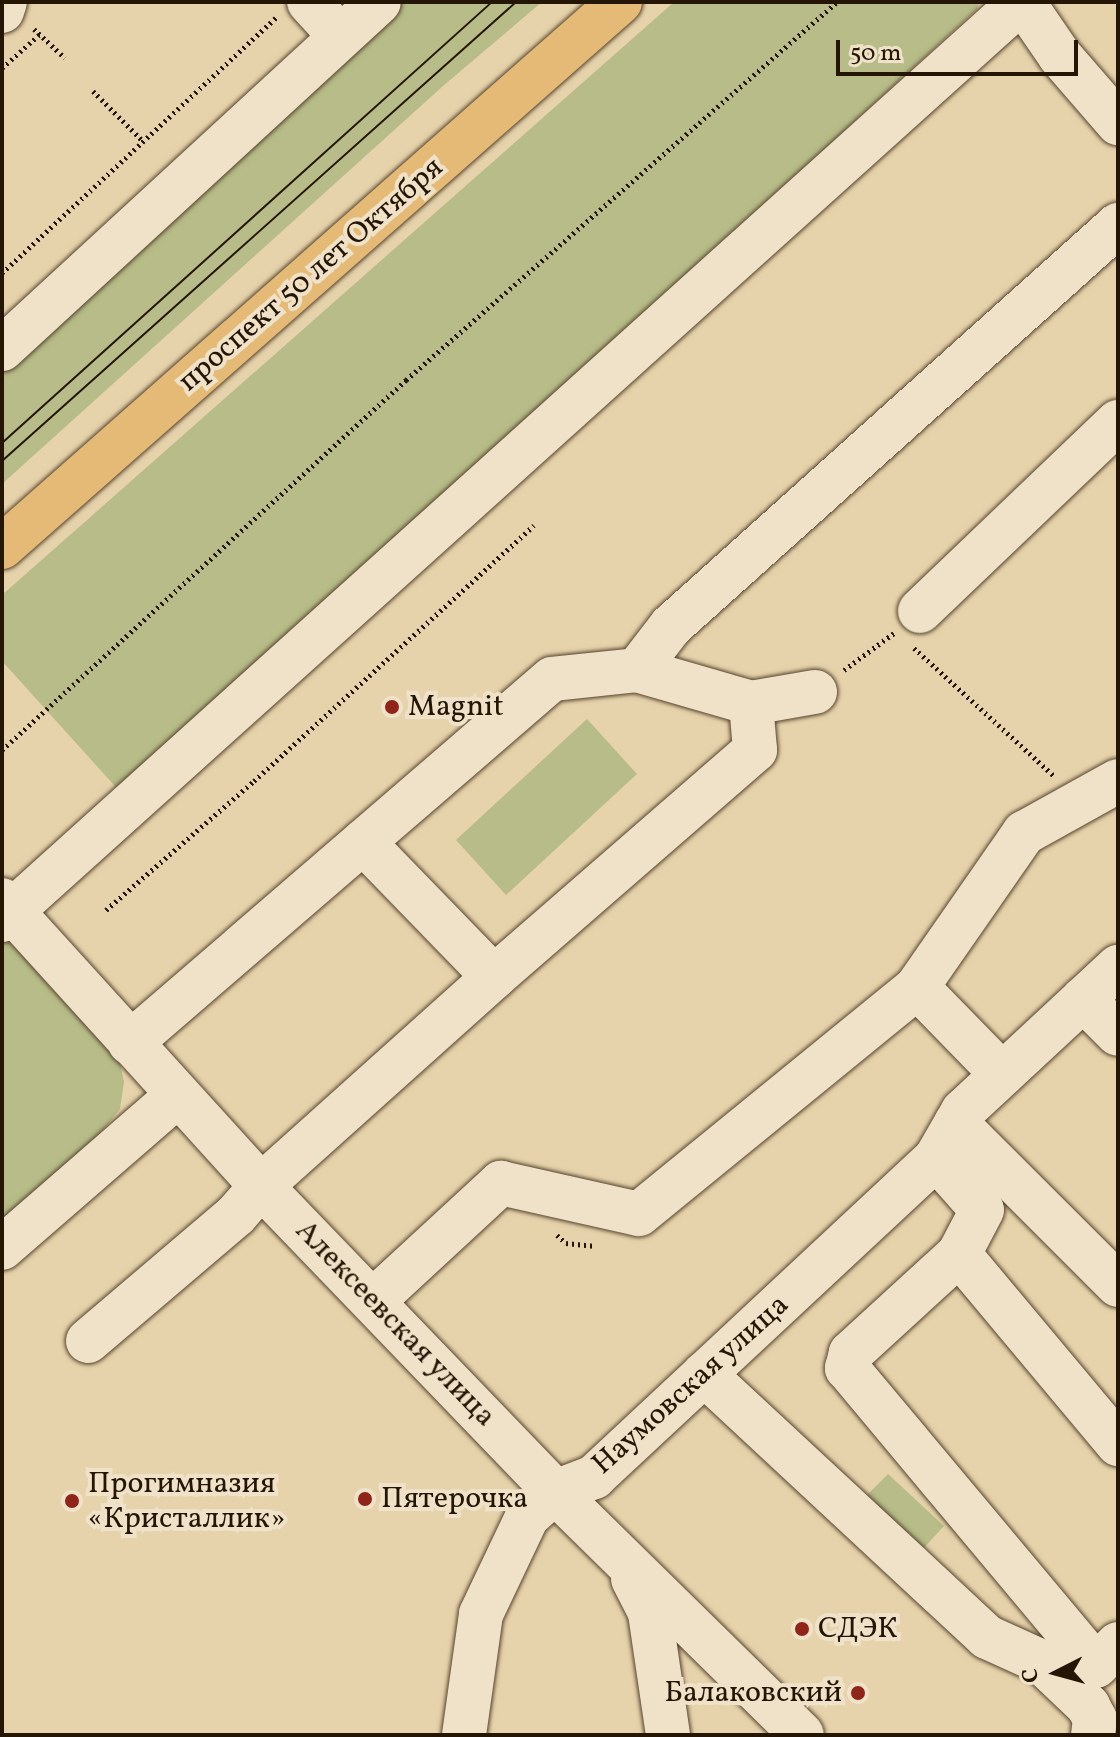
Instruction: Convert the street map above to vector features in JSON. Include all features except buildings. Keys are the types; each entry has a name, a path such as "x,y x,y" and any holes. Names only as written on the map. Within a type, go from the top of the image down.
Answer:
{"main road":[{"name":"проспект 50 лет Октября","path":"2,547 620,2"}],"street":[{"path":"2,11 5,2"},
{"path":"2,349 379,2"},
{"path":"5,910 1022,2 1060,56 1118,123"},
{"path":"295,7 340,36"},
{"path":"637,670 671,626 1118,225"},
{"path":"909,621 1118,422"},
{"path":"130,1043 552,679 637,670 751,703 815,692"},
{"path":"88,1341 236,1215 261,1186 494,977 755,750 751,703"},
{"path":"374,1300 501,1183 639,1214 917,987 1024,833 1118,781"},
{"path":"363,842 494,977"},
{"name":"Алексеевская улица","path":"5,910 261,1186 374,1300 555,1492 802,1735"},
{"name":"Наумовская улица","path":"464,1735 481,1614 527,1517 555,1492 594,1477 946,1140 963,1111 1118,967"},
{"path":"917,987 1002,1074"},
{"path":"1083,999 1118,1034"},
{"path":"2,1248 178,1095"},
{"path":"946,1140 982,1210 959,1254 851,1353 847,1368 1096,1666 1118,1644"},
{"path":"946,1140 1118,1285"},
{"path":"959,1254 1118,1444"},
{"path":"704,1374 987,1637 1042,1662 1088,1706 1095,1719 1093,1735"},
{"path":"622,1558 650,1613 659,1651 668,1735"}],"path":[{"path":"2,750 418,370 837,2"},
{"path":"2,273 295,7"},
{"path":"2,68 40,34"},
{"path":"93,91 144,142"},
{"path":"106,910 254,781 534,525"},
{"path":"854,663 909,621 1028,756"}],"green space":[{"path":"403,2 542,2 443,86 2,484 2,370"},
{"path":"674,2 979,2 977,9 122,794 2,661 2,595"},
{"path":"587,719 637,774 506,895 456,840"},
{"path":"4,936 119,1058 124,1082 120,1109 98,1136 2,1221"},
{"path":"888,1474 944,1526 923,1549 866,1496"}],"tram line":[{"path":"2,443 492,2"},
{"path":"2,461 516,2"}],"place":[{"name":"Magnit","path":"392,707"},
{"name":"Пятерочка","path":"365,1499"},
{"name":"Прогимназия «Кристаллик»","path":"72,1501"},
{"name":"СДЭК","path":"802,1629"},
{"name":"Балаковский","path":"858,1693"}]}
